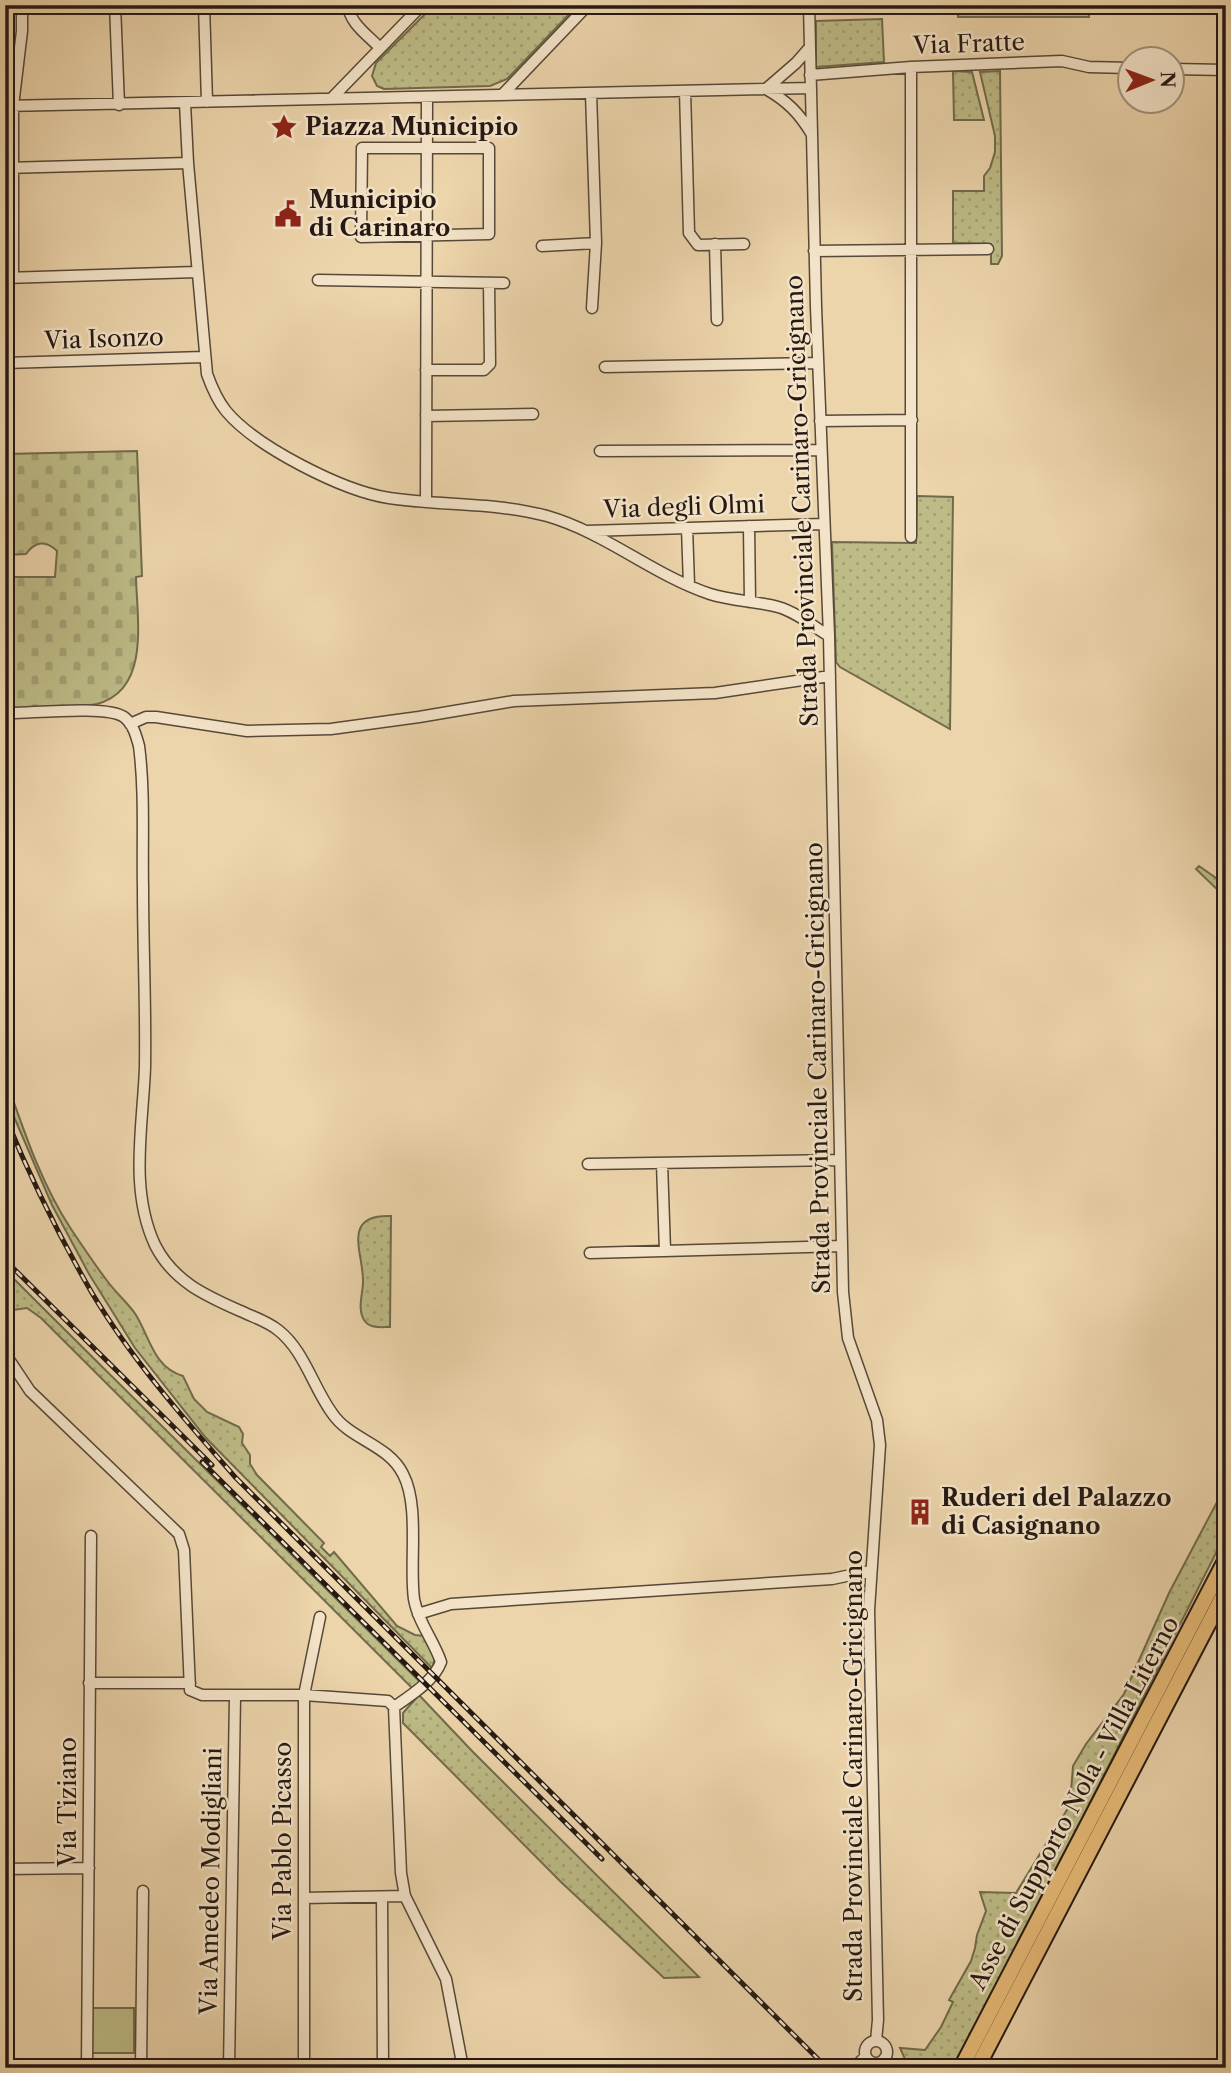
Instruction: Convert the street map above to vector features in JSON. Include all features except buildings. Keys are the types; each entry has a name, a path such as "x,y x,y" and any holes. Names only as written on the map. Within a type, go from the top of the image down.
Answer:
{"highway":[{"name":"Asse di Supporto Nola - Villa Literno","path":"961,2068 1226,1559"},
{"name":"Asse di Supporto Nola - Villa Literno","path":"977,2068 1226,1590"}],"street":[{"path":"22,5 22,31 9,106 9,278 196,272"},
{"path":"115,5 119,105"},
{"path":"204,5 207,102"},
{"path":"348,5 348,11 356,24 380,48"},
{"path":"331,99 422,5"},
{"path":"502,95 588,5"},
{"name":"Strada Provinciale Carinaro-Gricignano","path":"809,5 814,251 829,636 843,1292 848,1338 877,1420 880,1445 869,1610 878,2020 876,2041"},
{"path":"766,89 796,64 810,47"},
{"name":"Via Fratte","path":"810,75 911,67 1062,61 1089,67 1116,68"},
{"path":"911,67 911,537"},
{"path":"1186,69 1226,70"},
{"path":"9,106 811,88"},
{"path":"766,89 785,99 799,113 812,134"},
{"path":"685,91 689,233 698,245 744,244"},
{"path":"591,93 596,243 592,308"},
{"path":"426,501 427,97"},
{"path":"185,103 196,272 207,374 215,396 227,413 248,432 283,455 349,487 387,498 512,508 550,517 587,531 689,585 711,594 780,608 829,636"},
{"path":"362,148 489,148 489,234 426,237 361,237 362,148"},
{"path":"9,168 188,163"},
{"path":"542,246 596,243"},
{"path":"715,244 717,320"},
{"path":"814,251 988,249"},
{"path":"318,280 504,284"},
{"path":"426,370 484,370 490,364 489,283"},
{"name":"Via Isonzo","path":"5,363 204,357"},
{"path":"605,367 818,363"},
{"path":"426,416 533,414"},
{"path":"820,421 912,421"},
{"path":"600,451 821,450"},
{"name":"Via degli Olmi","path":"587,531 824,524"},
{"path":"749,526 750,602"},
{"path":"687,528 689,585"},
{"path":"5,631 7,710 11,713 97,710 118,713 126,718 136,734 141,772 145,1068 139,1125 139,1156 144,1202 155,1243 168,1266 186,1283 205,1295 267,1322 278,1330 289,1340 301,1358 336,1419 385,1452 396,1462 403,1474 410,1498 414,1590 418,1614 441,1662 440,1667 421,1688 394,1707"},
{"path":"130,724 146,717 156,717 247,731 331,729 514,701 683,695 830,676"},
{"path":"588,1164 840,1160"},
{"path":"662,1163 665,1251"},
{"path":"590,1253 842,1246"},
{"path":"5,1360 10,1361 30,1391 178,1534 184,1549 190,1690 202,1695 304,1695 388,1701 394,1707 404,1896 446,1979 463,2068"},
{"name":"Via Tiziano","path":"87,2068 91,1536"},
{"path":"418,1614 452,1604 832,1578 870,1571"},
{"name":"Via Pablo Picasso","path":"304,2068 304,1695 320,1617"},
{"path":"89,1683 190,1683"},
{"name":"Via Amedeo Modigliani","path":"229,2068 235,1696"},
{"path":"5,1869 89,1868"},
{"path":"141,2068 143,1891"},
{"path":"304,1898 404,1896"},
{"path":"382,1897 383,2068"},
{"path":"854,2068 866,2056 867,2046 876,2041 883,2043 887,2049 887,2064 874,2063 866,2056"}],"green space":[{"path":"434,5 578,5 507,79 490,86 384,89 377,86 372,76 376,63"},
{"path":"958,5 1090,5 1089,17 958,17"},
{"path":"882,19 884,62 816,67 816,21"},
{"path":"953,71 972,72 984,120 954,120"},
{"path":"1000,71 1002,256 998,264 991,264 991,244 953,243 953,191 984,191 984,176 990,168 995,152 995,136 980,72"},
{"path":"137,451 142,576 136,577 138,636 131,674 122,689 108,700 87,706 12,708 9,577 55,577 57,551 49,545 37,544 26,554 5,555 5,454"},
{"path":"917,496 953,497 950,729 840,667 836,662 832,542 916,543"},
{"path":"1199,866 1226,885 1226,898 1196,869"},
{"path":"5,1077 33,1155 60,1212 103,1276 130,1306 159,1359 173,1372 183,1376 194,1399 207,1412 239,1427 243,1434 242,1443 250,1455 250,1464 257,1475 324,1543 321,1547 330,1556 334,1552 397,1626 415,1635 424,1636 435,1658 432,1668 206,1438 135,1348 89,1274 52,1205 5,1096"},
{"path":"391,1216 390,1327 376,1327 366,1323 361,1311 363,1282 358,1238 365,1222 375,1217"},
{"path":"5,1270 420,1682 412,1688 41,1318 27,1308 5,1311"},
{"path":"1226,1485 1226,1533 969,2043 953,2068 909,2068 900,2048 925,2050 941,2027 953,2002 949,2000 971,1961 986,1911 980,1892 1016,1893 1070,1805 1073,1766 1086,1744 1124,1694 1169,1593"},
{"path":"419,1695 699,1977 664,1978 561,1882 403,1723 403,1713"},
{"path":"92,2008 134,2008 134,2053 92,2053"}],"railway":[{"path":"5,1116 46,1206 92,1293 142,1366 198,1434 236,1478 827,2068"},
{"path":"5,1260 212,1465"},
{"path":"202,1462 602,1859"}],"place":[{"name":"Piazza Municipio","path":"284,127"},
{"name":"Municipio di Carinaro","path":"288,214"},
{"name":"Ruderi del Palazzo di Casignano","path":"920,1512"}]}
